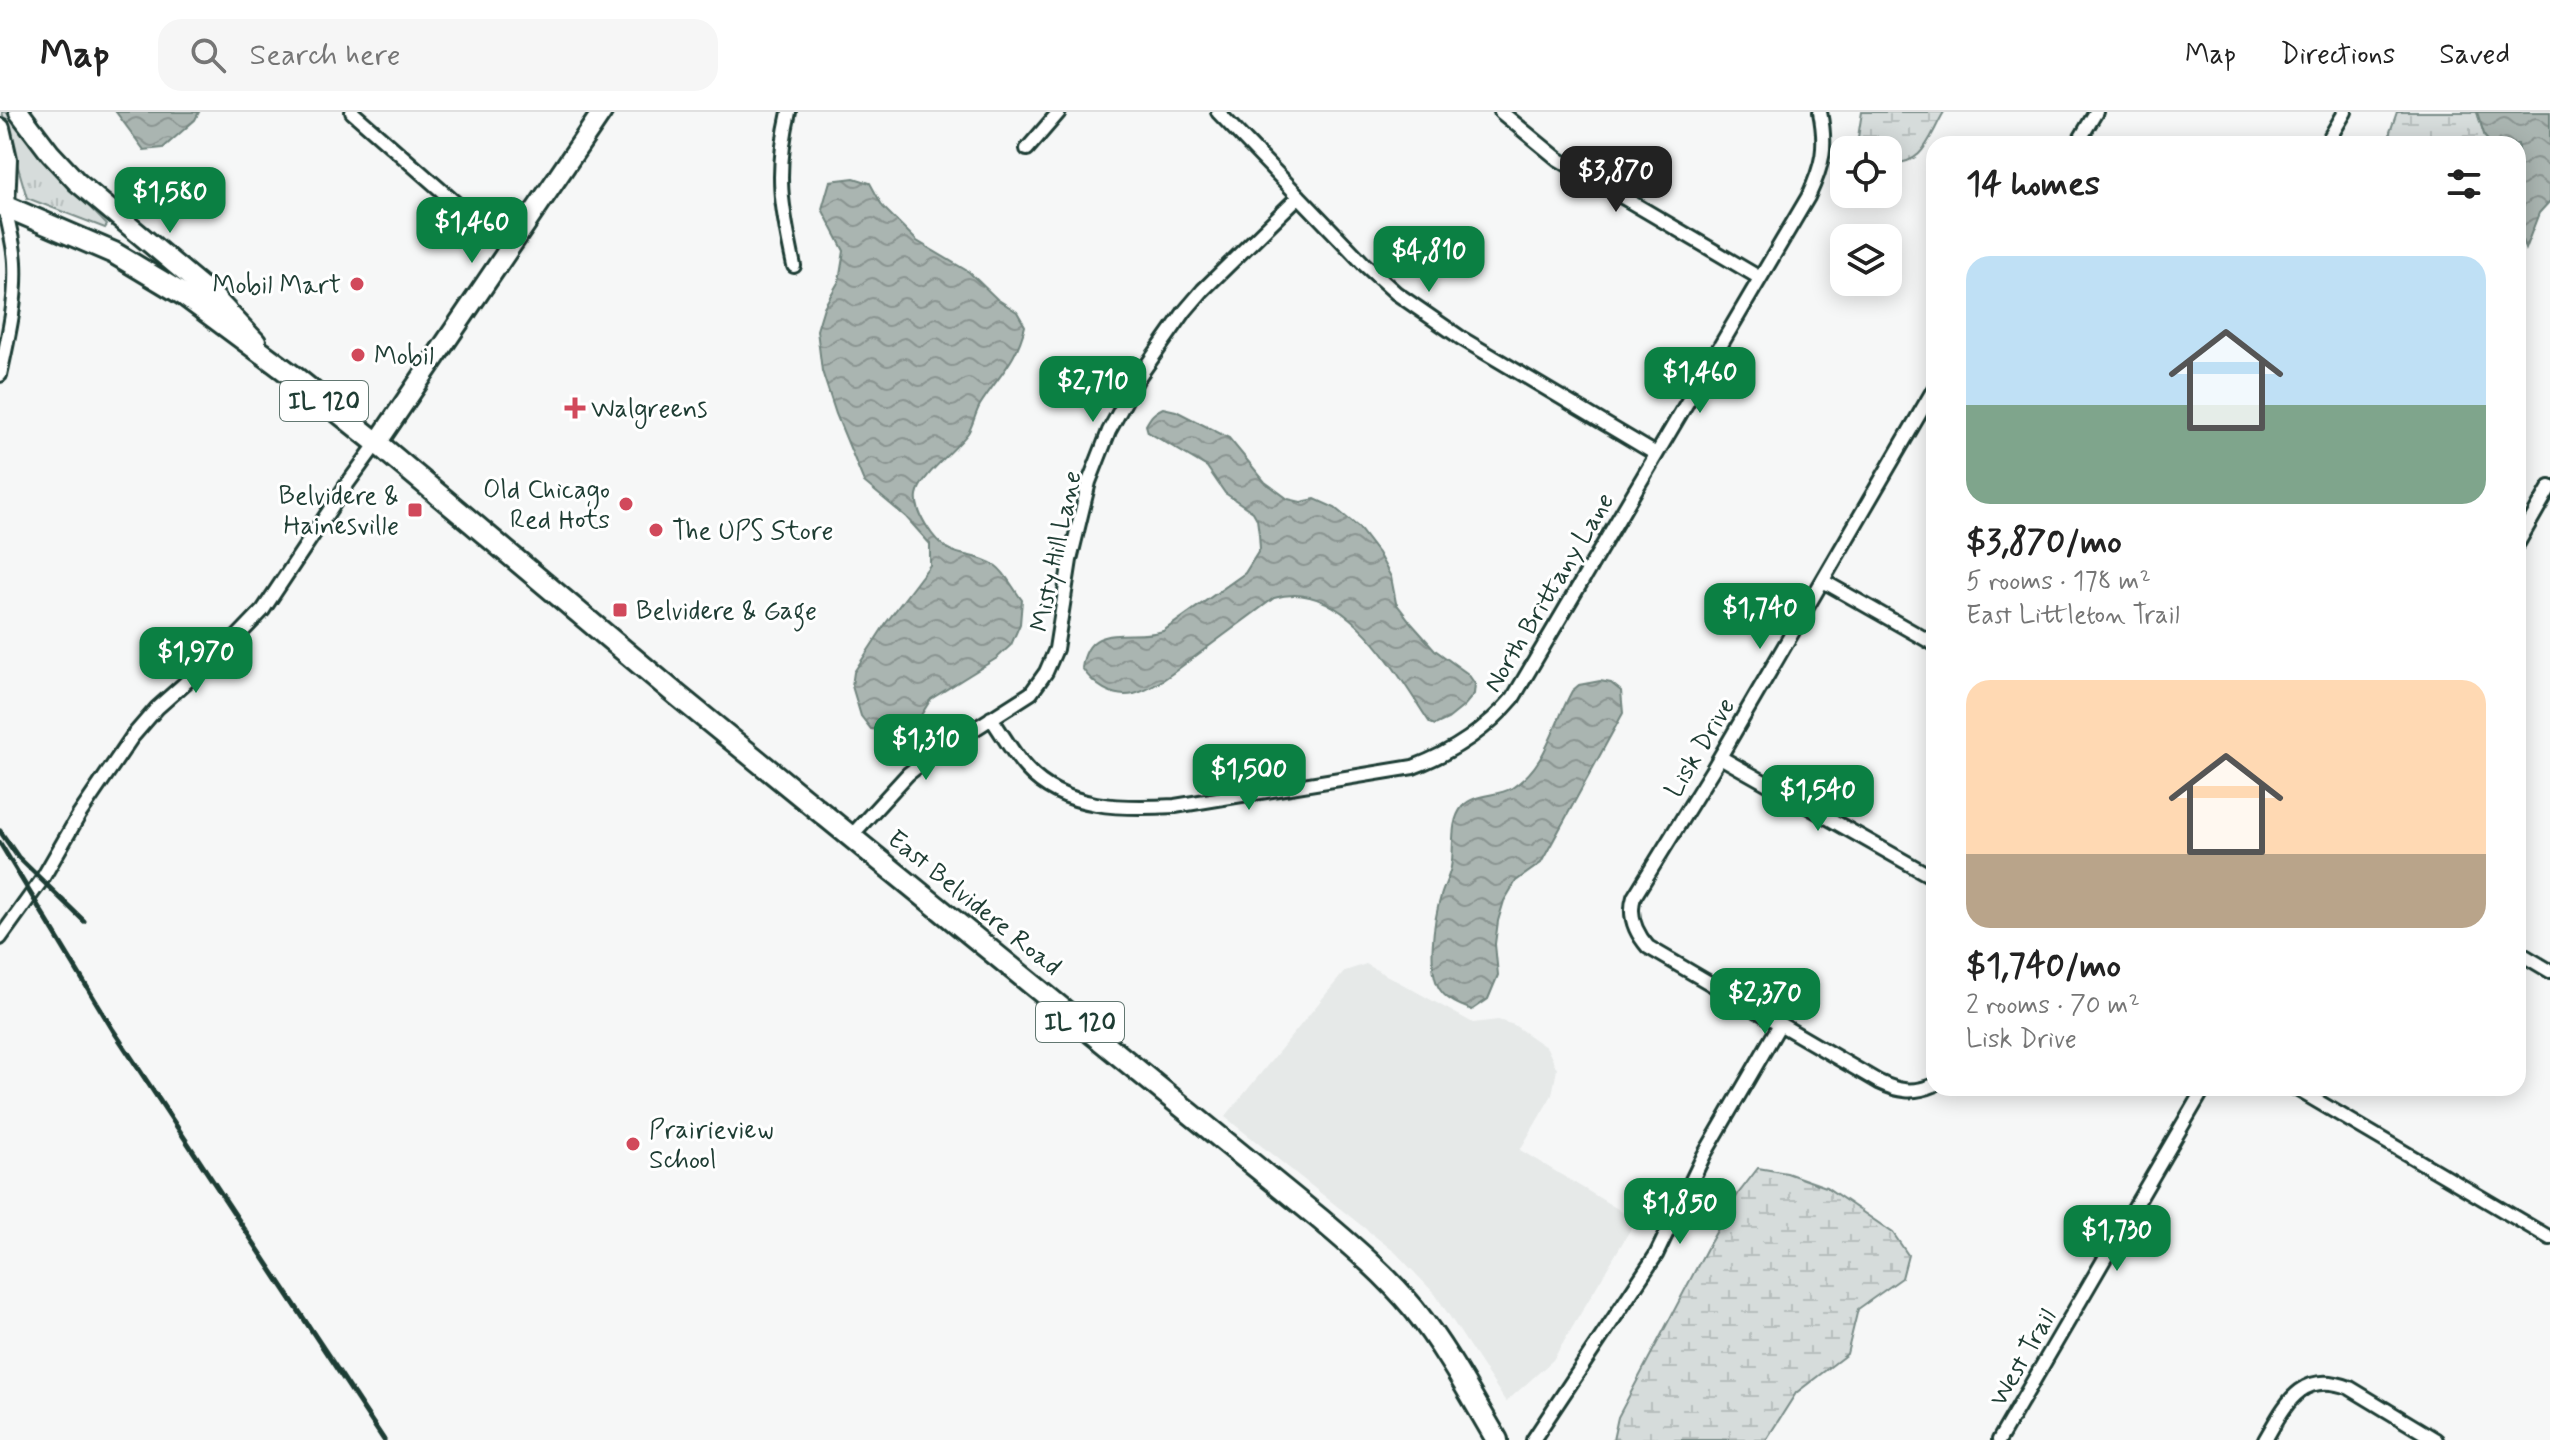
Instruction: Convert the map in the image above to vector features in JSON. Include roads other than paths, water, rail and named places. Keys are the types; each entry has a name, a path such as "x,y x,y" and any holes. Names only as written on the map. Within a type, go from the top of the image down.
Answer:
{"main road":[{"path":"19,112 77,182 214,297 259,345 297,379"},
{"path":"377,443 602,112"},
{"path":"0,128 7,159 2,202"},
{"name":"IL 120","path":"2,202 114,253 173,288 297,379 377,443"},
{"name":"East Belvidere Road","path":"377,443 677,695 852,835 1374,1266 1422,1320 1497,1440"}],"street":[{"path":"352,112 508,249"},
{"path":"789,112 780,158 779,188 794,266"},
{"path":"1027,149 1059,112"},
{"path":"1218,112 1365,265 1396,293 1461,338 1656,454"},
{"path":"1501,112 1558,159 1760,278"},
{"path":"2082,136 2096,112"},
{"path":"2331,136 2345,112"},
{"name":"North Brittany Lane","path":"991,718 1011,750 1043,783 1078,800 1140,808 1175,806 1413,767 1435,759 1477,734 1513,698 1819,173 1824,153 1821,117"},
{"name":"Misty Hill Lane","path":"852,835 908,774 1031,693 1046,672 1056,649 1070,560 1089,482 1109,431 1138,378 1185,311 1299,196"},
{"path":"0,375 13,320 15,261 2,202"},
{"name":"Lisk Drive","path":"1780,1024 1648,947 1633,922 1631,909 1634,897 1926,411"},
{"path":"0,938 41,881 79,815 132,737 157,708 263,610 377,443"},
{"path":"2526,529 2550,487"},
{"path":"1823,581 1926,639"},
{"path":"1720,757 1926,873"},
{"path":"2526,955 2548,964"},
{"path":"1533,1440 1656,1255 1704,1155 1780,1024 1898,1091 1926,1087"},
{"name":"West Trail","path":"1999,1440 2199,1096"},
{"path":"2309,1096 2550,1238"},
{"path":"2265,1440 2289,1398 2323,1382 2350,1388 2436,1440"}],"water":[{"path":"116,112 199,112 195,120 163,148 144,150"},
{"path":"2477,112 2550,112 2550,201 2539,213 2526,246 2526,136 2485,136"},
{"path":"854,178 870,183 883,207 917,241 969,272 997,299 1017,312 1025,326 1012,359 980,405 968,433 931,472 917,495 923,521 940,543 947,549 987,561 1003,573 1022,600 1020,624 1011,645 997,658 931,699 918,720 891,731 871,729 861,716 852,686 854,672 930,565 930,544 906,517 864,482 822,371 817,330 824,307 839,281 844,251 822,209 830,181"},
{"path":"1163,408 1176,411 1229,438 1265,482 1288,499 1301,502 1315,499 1335,508 1358,527 1391,577 1396,603 1435,650 1468,674 1475,684 1474,694 1464,706 1448,719 1435,725 1430,723 1366,634 1346,615 1323,602 1299,595 1274,598 1165,679 1142,692 1118,694 1092,680 1082,668 1093,643 1113,635 1163,631 1245,573 1260,549 1257,519 1253,512 1225,493 1207,467 1148,432 1146,425"},
{"path":"1600,681 1611,683 1621,691 1623,713 1541,863 1516,881 1504,901 1495,944 1498,975 1488,999 1472,1010 1464,1007 1441,991 1436,982 1433,958 1436,918 1451,867 1458,813 1472,799 1506,791 1524,779 1541,757 1572,691 1579,685"}],"railway":[{"path":"0,831 18,857 84,921"},
{"path":"0,843 113,1030 384,1440"}],"place":[{"name":"Mobil Mart","path":"357,284"},
{"name":"Mobil","path":"358,355"},
{"name":"Walgreens","path":"575,408"},
{"name":"Old Chicago Red Hots","path":"626,504"},
{"name":"Belvidere & Hainesville","path":"415,510"},
{"name":"The UPS Store","path":"656,530"},
{"name":"Belvidere & Gage","path":"620,610"},
{"name":"Prairieview School","path":"633,1144"}]}
